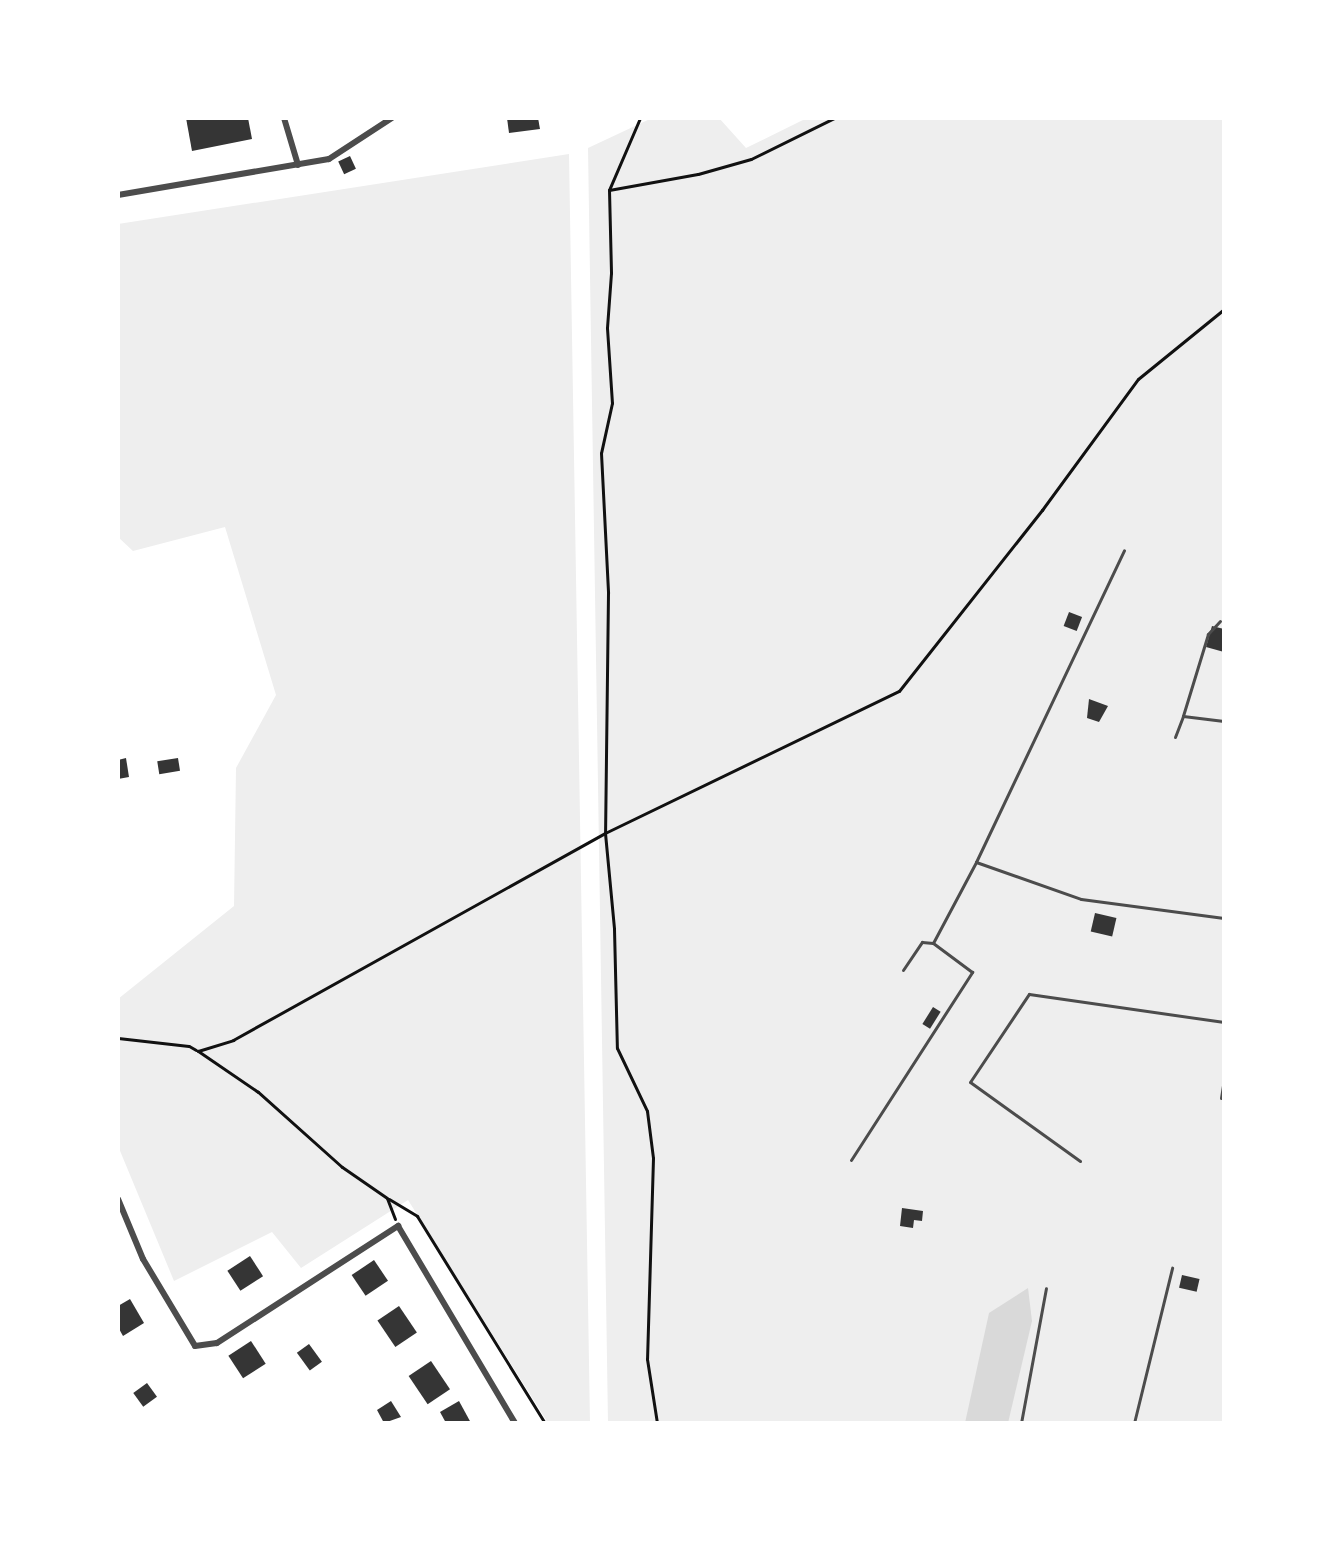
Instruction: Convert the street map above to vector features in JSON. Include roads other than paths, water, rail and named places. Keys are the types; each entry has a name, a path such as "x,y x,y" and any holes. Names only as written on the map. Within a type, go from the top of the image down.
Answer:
{"street":[{"path":"284,118 298,165"},
{"path":"118,195 329,159 392,118"},
{"path":"118,1199 143,1259 195,1346 217,1343 398,1226 515,1423"}],"lane":[{"path":"933,943 976,862 1124,550"},
{"path":"1175,737 1208,634 1220,621"},
{"path":"1183,716 1224,721"},
{"path":"976,862 1081,899 1224,918"},
{"path":"851,1160 972,972 933,943 922,942 903,970"},
{"path":"1080,1161 970,1082 1029,994 1224,1022"},
{"path":"1221,1098 1224,1078"},
{"path":"1134,1423 1172,1268"},
{"path":"1021,1423 1046,1288"}]}
